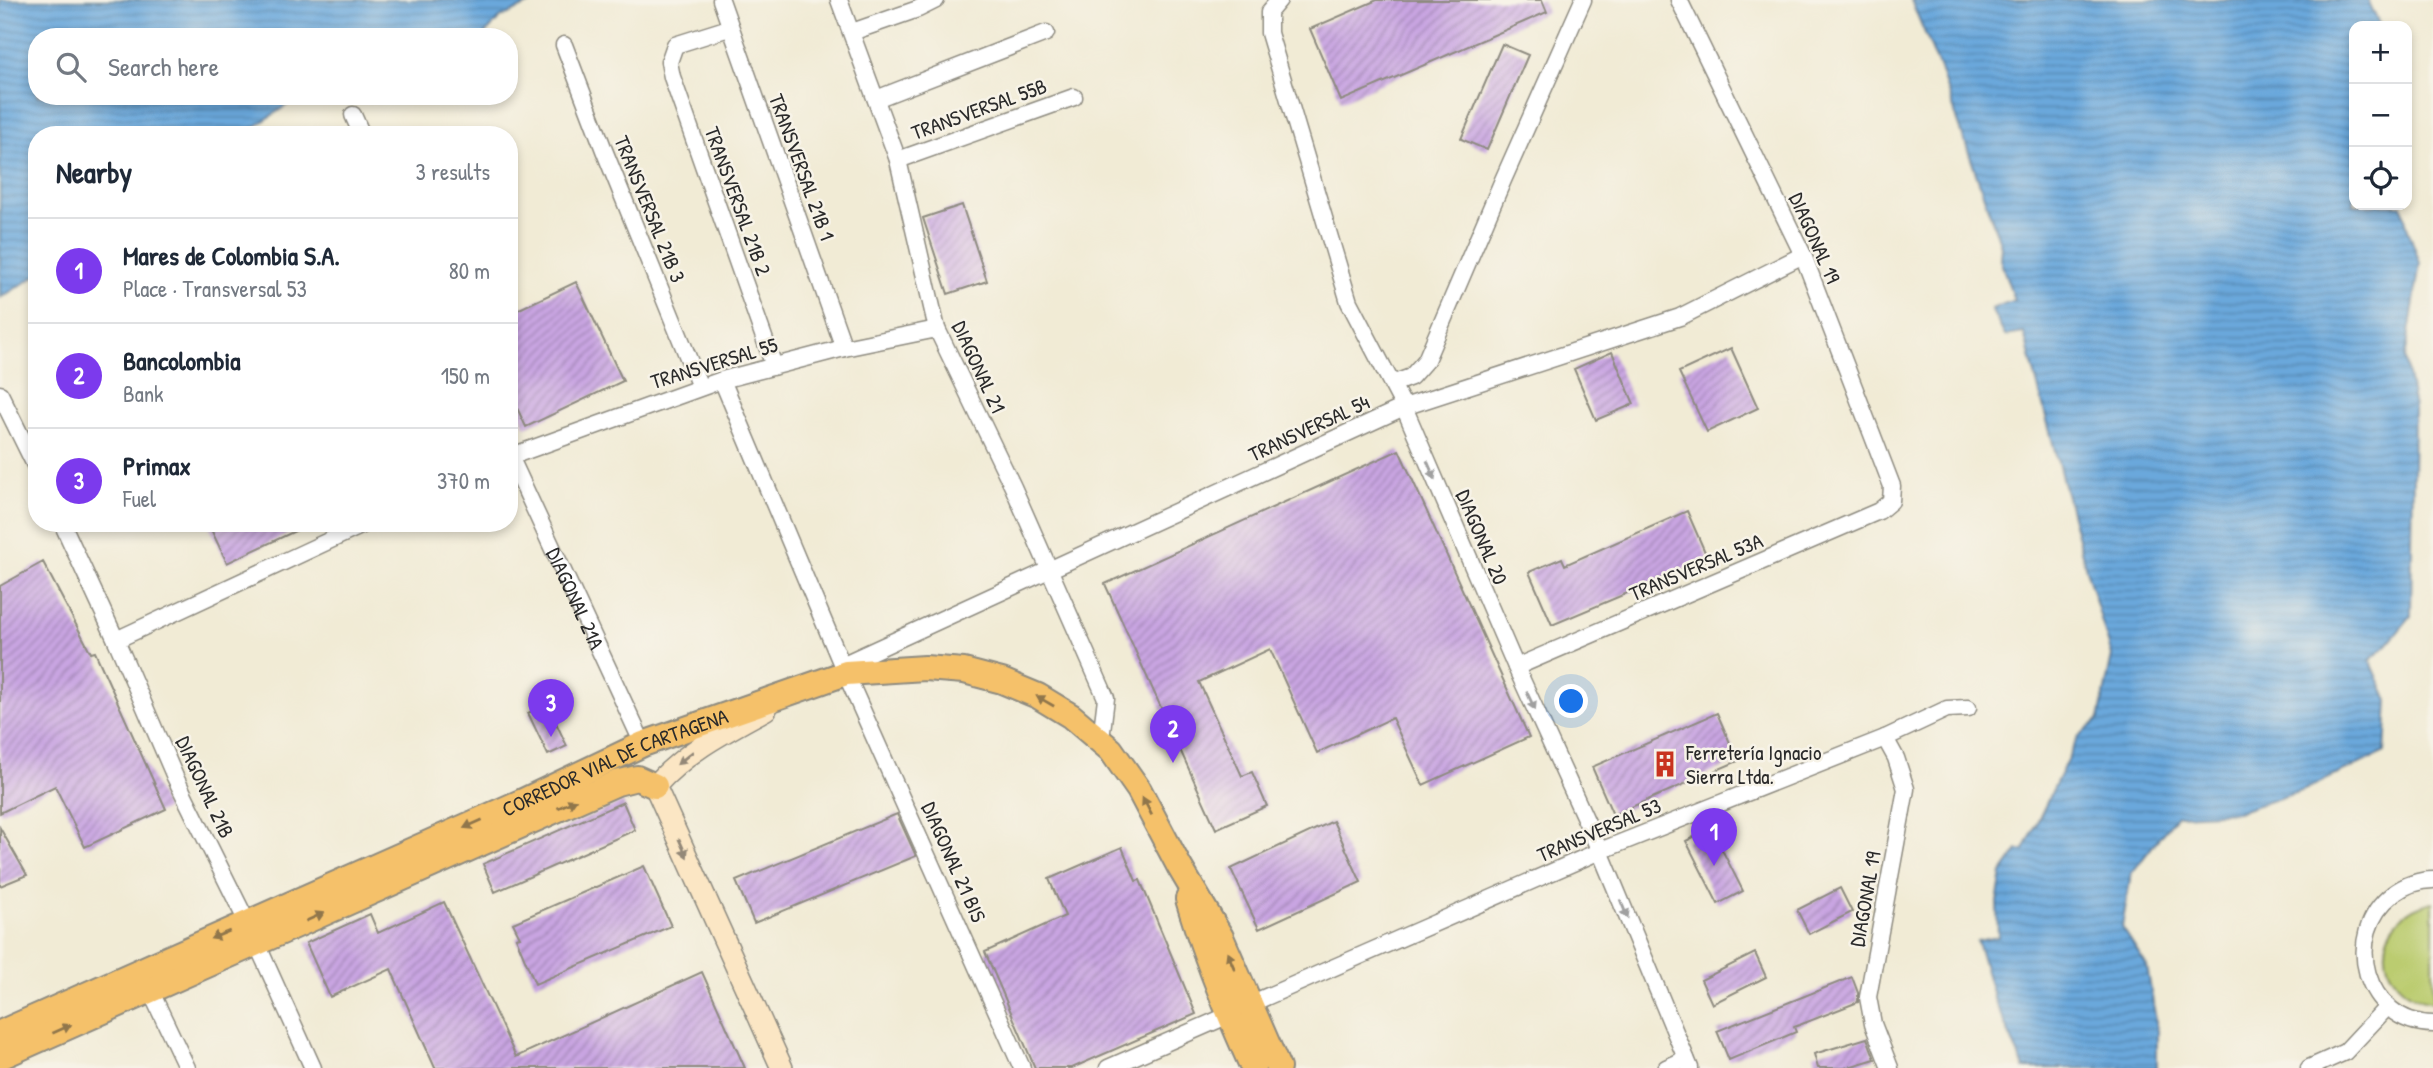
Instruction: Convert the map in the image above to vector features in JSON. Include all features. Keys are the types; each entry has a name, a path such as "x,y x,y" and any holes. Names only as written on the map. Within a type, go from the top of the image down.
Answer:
{"main road":[{"name":"CORREDOR VIAL DE CARTAGENA","path":"0,1057 150,990 253,933 643,744 808,686 844,669 925,668 964,671 1002,681 1038,696 1071,716 1101,740 1121,761 1179,866 1200,942 1239,1009 1278,1068"},
{"name":"CORREDOR VIAL DE CARTAGENA","path":"0,1033 197,944 253,933 617,783 638,778 655,786"},
{"name":"CORREDOR VIAL DE CARTAGENA","path":"1239,1009 1253,1068"}],"street":[{"name":"TRANSVERSAL 21B 1","path":"721,0 844,348"},
{"name":"DIAGONAL 21","path":"839,0 898,160 937,329 1013,487 1106,698 1101,740"},
{"path":"852,32 936,0"},
{"path":"1392,384 1411,377 1426,360 1583,0"},
{"name":"DIAGONAL 19","path":"1679,0 1803,256 1892,486 1891,501"},
{"name":"DIAGONAL 20","path":"1274,6 1269,33 1349,302 1404,407 1516,667 1600,851 1688,1063"},
{"name":"TRANSVERSAL 21B 2","path":"729,28 675,45 669,62 774,366"},
{"path":"876,99 1046,33"},
{"name":"TRANSVERSAL 21B 3","path":"564,45 700,387"},
{"name":"TRANSVERSAL 55B","path":"898,160 1074,97"},
{"path":"353,116 358,126"},
{"name":"TRANSVERSAL 54","path":"844,669 1049,570 1404,407 1679,317 1803,256"},
{"name":"TRANSVERSAL 55","path":"518,453 722,380 844,348 937,329"},
{"path":"722,380 844,669"},
{"path":"0,394 28,451"},
{"name":"DIAGONAL 21A","path":"518,473 643,744"},
{"name":"TRANSVERSAL 53A","path":"1516,667 1879,511 1891,501"},
{"name":"DIAGONAL 21B","path":"66,532 175,777 253,933 313,1068"},
{"path":"116,640 348,532"},
{"name":"DIAGONAL 21 BIS","path":"844,669 1023,1068"},
{"path":"782,1068 655,786 665,774 699,746 808,686"},
{"name":"TRANSVERSAL 53","path":"1108,1068 1600,851 1885,738 1947,709 1968,708"},
{"name":"DIAGONAL 19","path":"1885,738 1896,758 1906,789 1868,998 1873,1024 1891,1068"},
{"path":"2433,880 2403,887 2384,902 2370,922 2364,946 2366,970 2371,984 2388,1006 2412,1020 2433,1024"},
{"path":"150,990 187,1068"},
{"path":"2309,1068 2345,1052 2388,1006"},
{"path":"1666,1068 1688,1063"}],"green space":[{"path":"2433,902 2433,1002 2412,995 2398,984 2389,969 2386,953 2389,936 2398,922 2412,910"}],"water":[{"path":"0,0 538,0 500,18 491,28 28,28 28,105 287,105 256,126 28,126 28,281 0,298"},
{"path":"1911,0 2368,0 2378,21 2349,21 2349,210 2403,210 2420,263 2405,359 2414,408 2411,616 2387,645 2370,660 2388,701 2385,752 2304,790 2237,812 2177,815 2131,874 2122,927 2147,966 2157,1027 2157,1068 2024,1068 1994,999 1977,941 1998,937 1997,902 2002,873 2018,850 2024,850 2078,737 2099,719 2112,656 2086,569 2024,333 2005,336 1991,309 2014,300 2000,259 2001,246 1940,69"}],"building":[{"path":"1377,0 1542,0 1547,12 1341,101 1310,29"},
{"path":"1502,44 1528,55 1487,150 1461,139"},
{"path":"962,205 987,281 948,294 923,218"},
{"path":"576,282 623,381 526,427 518,410 518,310"},
{"path":"1731,348 1758,408 1707,432 1679,372"},
{"path":"1612,352 1634,404 1596,420 1574,369"},
{"path":"1399,450 1529,737 1423,785 1392,718 1317,753 1270,649 1199,682 1242,776 1252,772 1267,806 1216,829 1105,584"},
{"path":"1687,511 1708,559 1552,625 1529,572 1562,558 1565,565"},
{"path":"212,532 293,532 227,563"},
{"path":"43,562 91,653 95,652 166,809 85,847 55,786 0,813 0,586"},
{"path":"547,704 567,746 548,755 528,713"},
{"name":"Ferretería Ignacio Sierra Ltda.","path":"1717,713 1738,761 1613,815 1592,767"},
{"path":"623,802 635,830 495,892 483,864"},
{"path":"897,814 916,856 754,923 736,881"},
{"path":"1333,821 1361,882 1259,929 1231,869"},
{"path":"0,828 27,875 0,886"},
{"path":"1711,828 1743,891 1718,904 1686,841"},
{"path":"1122,847 1136,881 1140,880 1196,1014 1072,1068 1035,1068 985,952 1065,916 1049,879"},
{"path":"644,866 671,926 535,984 516,938 520,937 513,923"},
{"path":"1840,888 1852,912 1809,934 1797,910"},
{"path":"444,902 516,1057 702,972 745,1068 435,1068 391,969 330,997 306,943 370,914 378,933"},
{"path":"1755,953 1766,977 1712,1004 1701,980"},
{"path":"1852,977 1858,993 1858,1002 1794,1027 1796,1032 1729,1060 1717,1031"},
{"path":"1867,1038 1875,1059 1845,1068 1818,1068 1814,1054"}],"place":[{"name":"Primax","path":"551,737"},
{"name":"Bancolombia","path":"1173,763"},
{"name":"Ferretería Ignacio Sierra Ltda.","path":"1665,764"},
{"name":"Mares de Colombia S.A.","path":"1714,866"}]}
